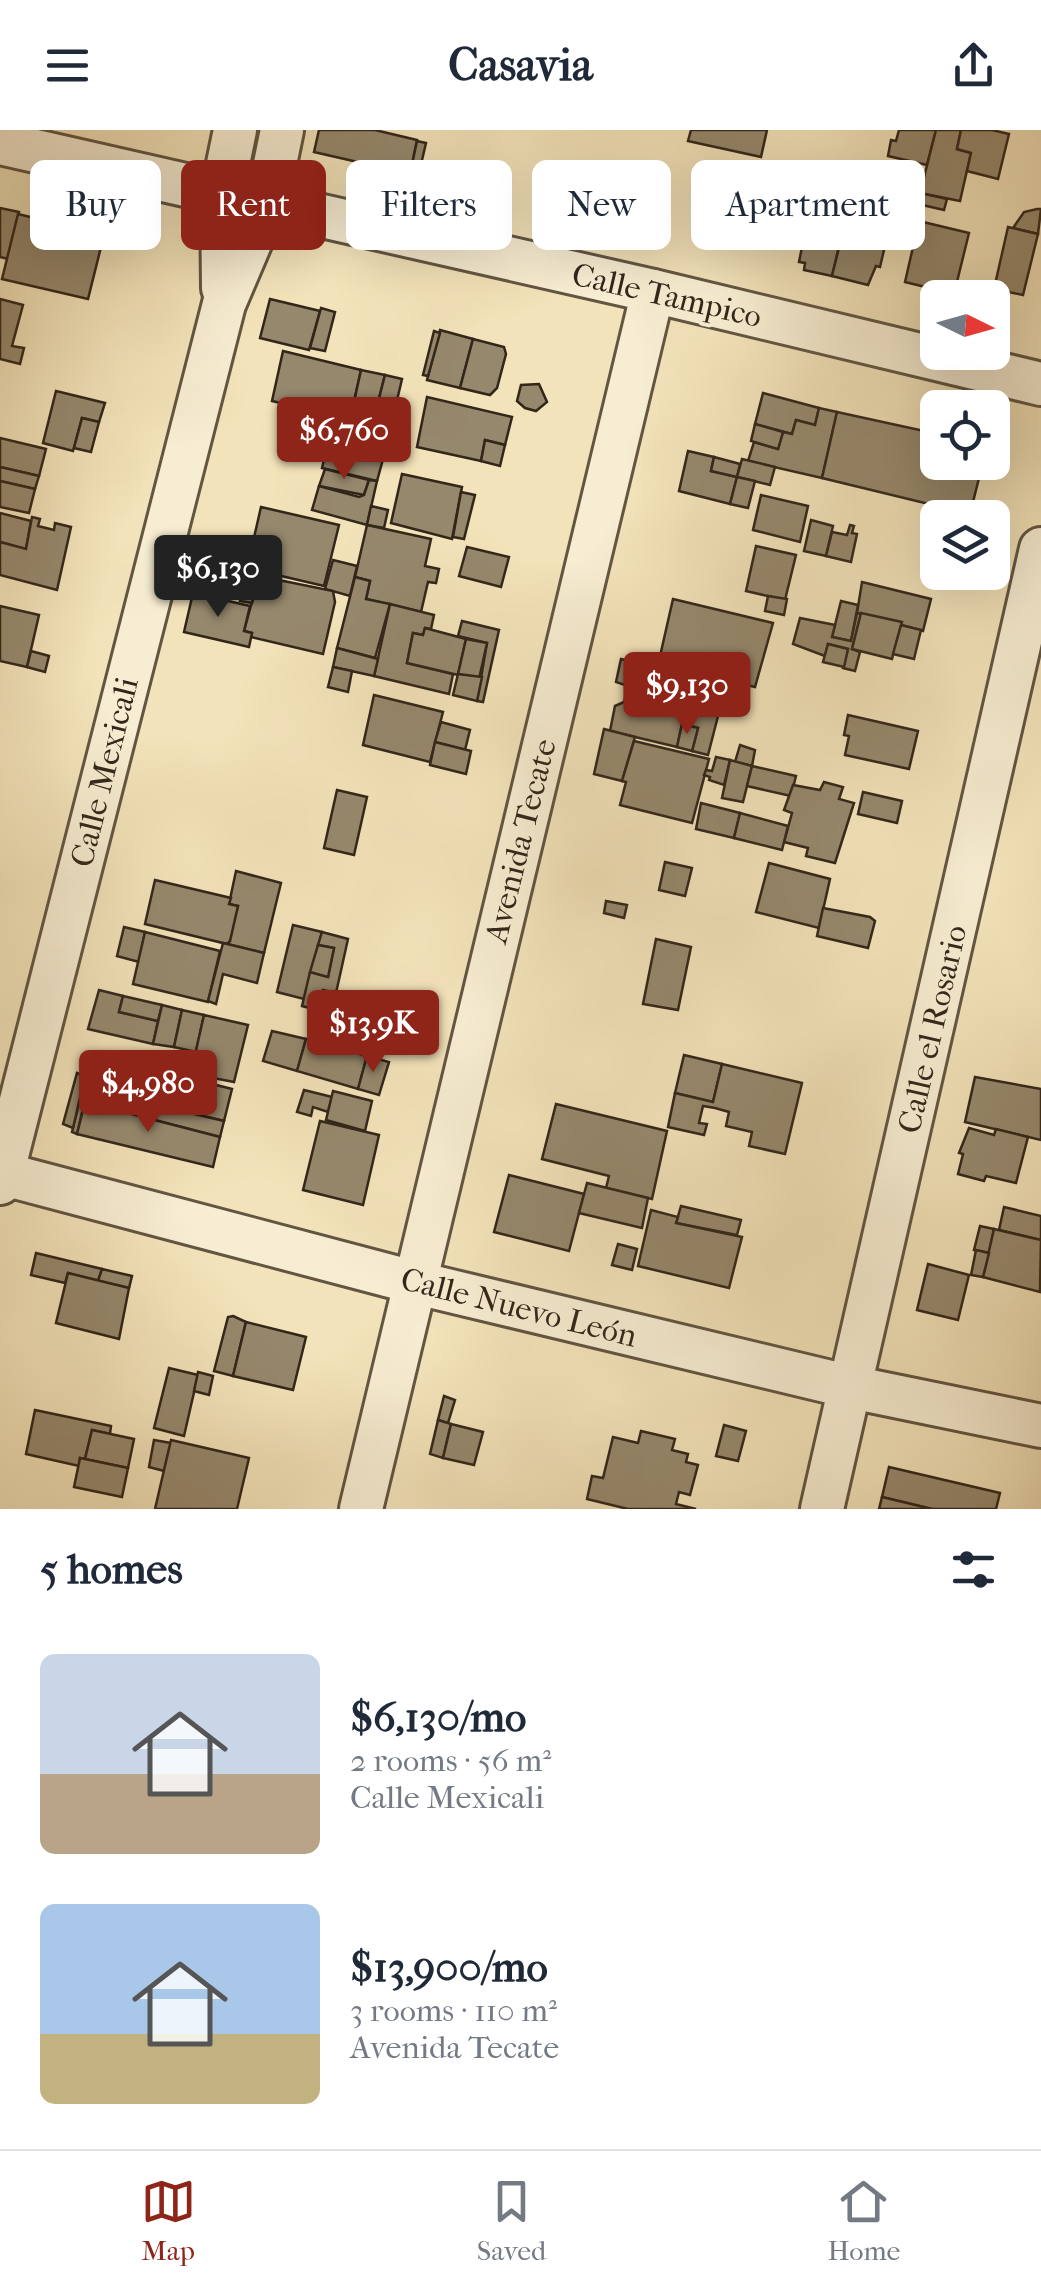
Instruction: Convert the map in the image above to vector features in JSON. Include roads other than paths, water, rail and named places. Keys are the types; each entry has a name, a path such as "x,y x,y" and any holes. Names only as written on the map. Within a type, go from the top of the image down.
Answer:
{"street":[{"name":"Calle Mexicali","path":"228,160 234,130"},
{"name":"Calle Mexicali","path":"276,160 282,130"},
{"name":"Calle Tampico","path":"0,142 181,183"},
{"name":"Calle Tampico","path":"326,217 1041,384"},
{"name":"Calle Mexicali","path":"223,250 224,304"},
{"name":"Calle Mexicali","path":"1,1177 224,304 247,250"},
{"name":"Avenida Tecate","path":"361,1509 653,291"},
{"name":"Calle el Rosario","path":"822,1509 1041,549"},
{"name":"Calle Nuevo León","path":"1,1177 413,1282 851,1387 1041,1426"}]}
